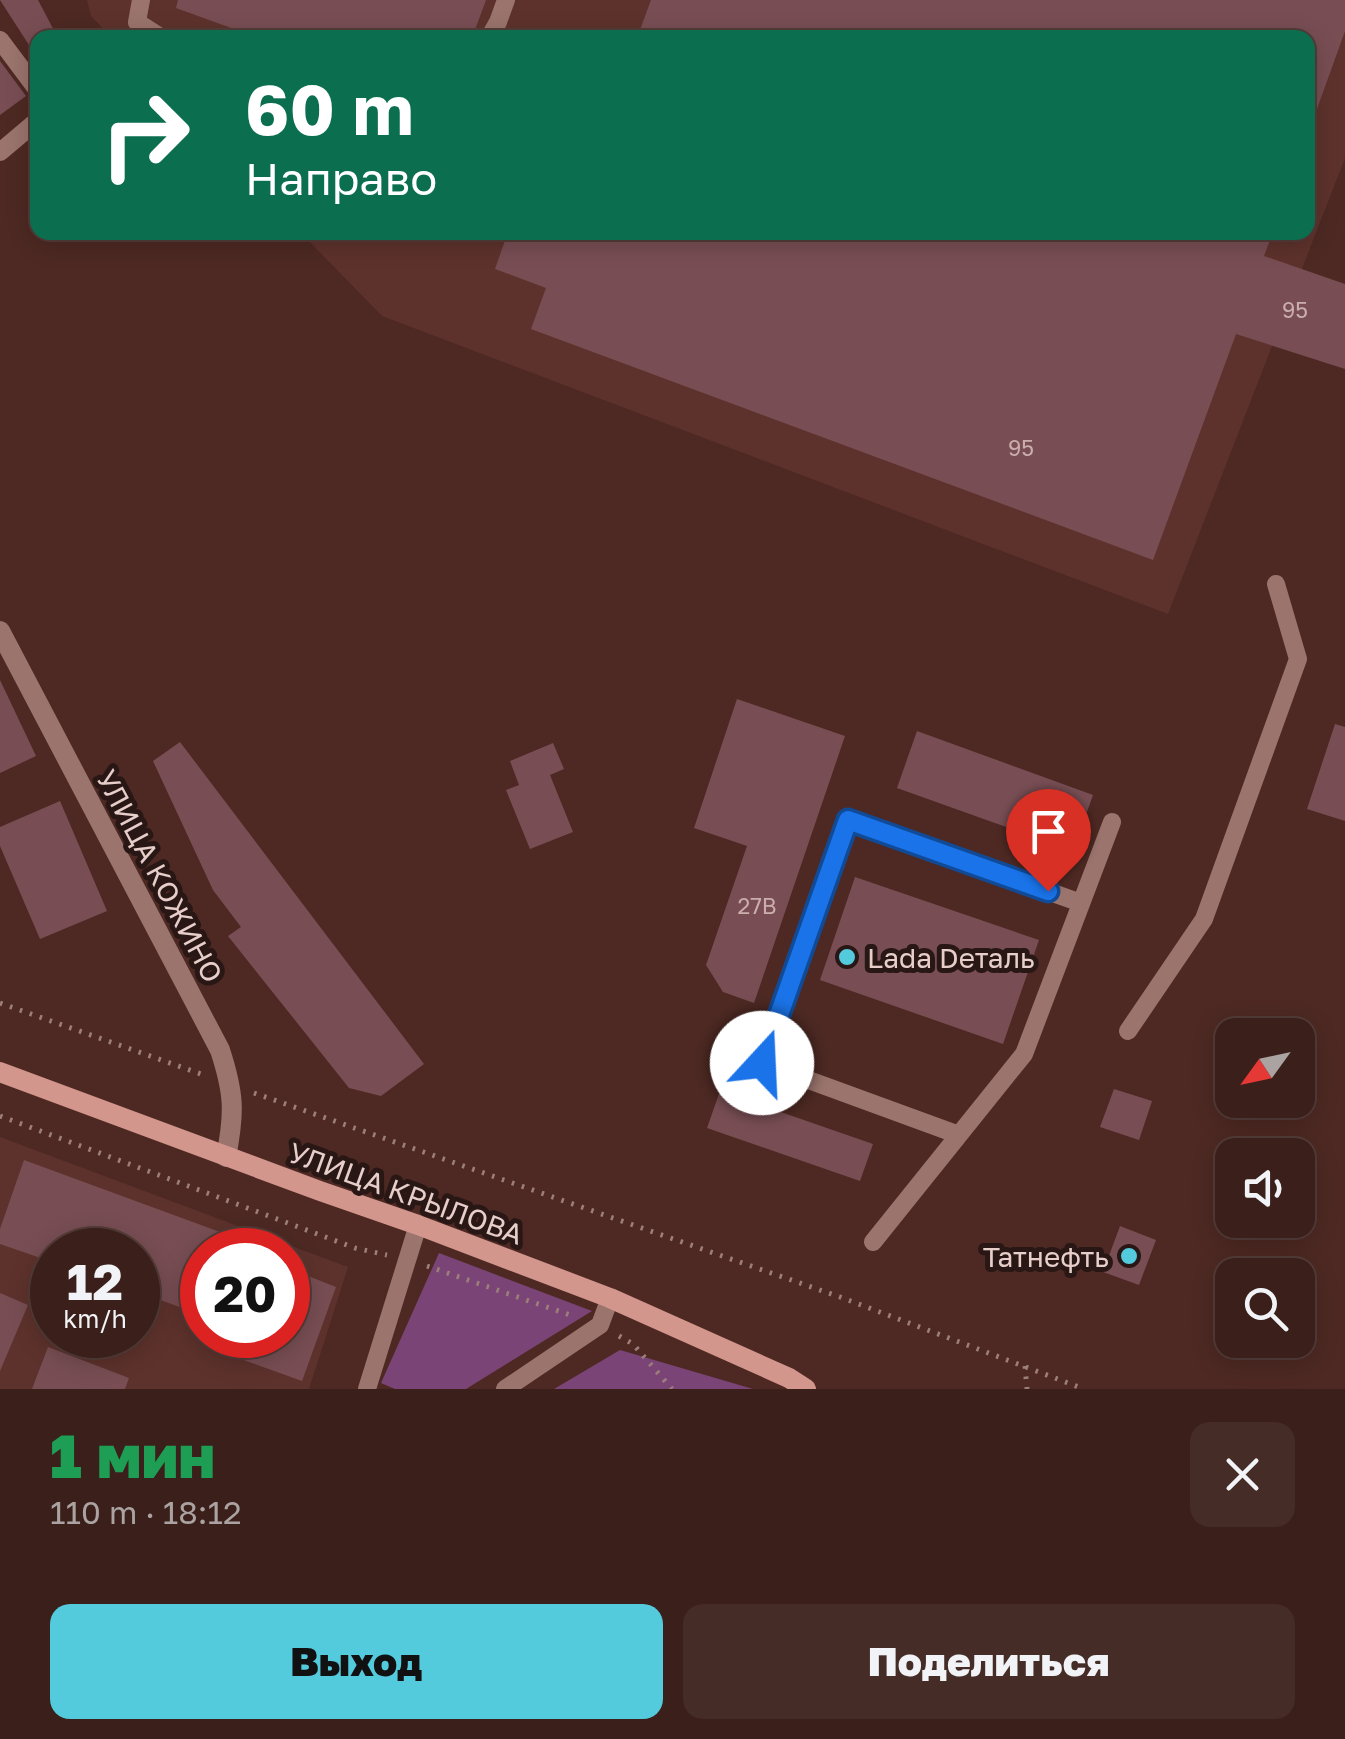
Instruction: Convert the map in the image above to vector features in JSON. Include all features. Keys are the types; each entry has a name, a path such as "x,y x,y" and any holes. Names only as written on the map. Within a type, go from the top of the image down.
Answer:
{"main road":[{"name":"УЛИЦА КРЫЛОВА","path":"0,1072 610,1298 797,1385"}],"street":[{"name":"УЛИЦА КОЖИНО","path":"0,631 220,1050 232,1086 234,1121 226,1157"}],"lane":[{"path":"130,30 137,22 141,0"},
{"path":"494,30 506,0"},
{"path":"137,22 150,30"},
{"path":"0,40 30,80"},
{"path":"0,152 30,127"},
{"path":"1128,1031 1204,919 1298,660 1276,584"},
{"path":"959,1135 762,1063 848,820 1082,903"},
{"path":"873,1242 1024,1054 1112,822"},
{"path":"367,1389 418,1225"},
{"path":"505,1389 600,1325 610,1298"}],"path":[{"path":"0,1003 840,1296 1084,1389"},
{"path":"0,1116 355,1248 408,1260 600,1325 633,1344 672,1389"},
{"path":"1024,1366 1028,1389"}],"shaded area":[{"path":"87,0 1345,0 1345,158 1315,235 1315,30 104,30 91,16"},
{"path":"308,240 1313,240 1168,614 382,316"},
{"path":"0,1137 244,1228 180,1228 180,1358 310,1358 310,1253 348,1267 309,1389 0,1389"},
{"path":"439,1253 592,1311 466,1389 395,1389 381,1383"},
{"path":"620,1350 753,1389 554,1389"}],"building":[{"path":"0,0 38,0 54,30 30,30 30,47"},
{"path":"178,0 486,0 475,30 237,30 176,8"},
{"path":"651,0 1345,0 1345,31 1315,115 1315,30 640,30"},
{"path":"0,61 26,96 0,115"},
{"path":"505,240 1270,240 1264,256 1345,284 1345,369 1236,334 1153,560 531,329 546,288 495,269"},
{"path":"0,680 36,756 0,773"},
{"path":"737,699 845,736 754,1003 723,992 706,965 747,846 694,828"},
{"path":"1335,724 1345,727 1345,821 1307,809"},
{"path":"917,731 1093,795 1073,851 897,788"},
{"path":"180,742 424,1064 381,1096 349,1088 228,936 241,927 213,890 153,761"},
{"path":"553,743 564,769 550,775 573,832 530,849 506,790 519,785 510,761"},
{"path":"60,801 107,911 40,939 0,846 0,827"},
{"path":"855,877 1039,940 1003,1044 820,980"},
{"path":"1114,1089 1152,1101 1139,1140 1100,1127"},
{"path":"720,1091 873,1144 860,1181 707,1128"},
{"path":"24,1160 209,1228 180,1228 180,1307 160,1300 160,1228 30,1228 30,1254 0,1244 0,1229"},
{"name":"Татнефть","path":"1120,1226 1156,1240 1139,1285 1103,1272"},
{"path":"310,1277 336,1287 302,1381 241,1359 310,1358"},
{"path":"0,1293 28,1305 0,1371"},
{"path":"44,1358 77,1358 129,1378 125,1389 32,1389"}],"place":[{"name":"Lada Dеталь","path":"847,957"},
{"name":"Татнефть","path":"1129,1256"}],"route":[{"path":"762,1063 848,820 1048,891"}]}
